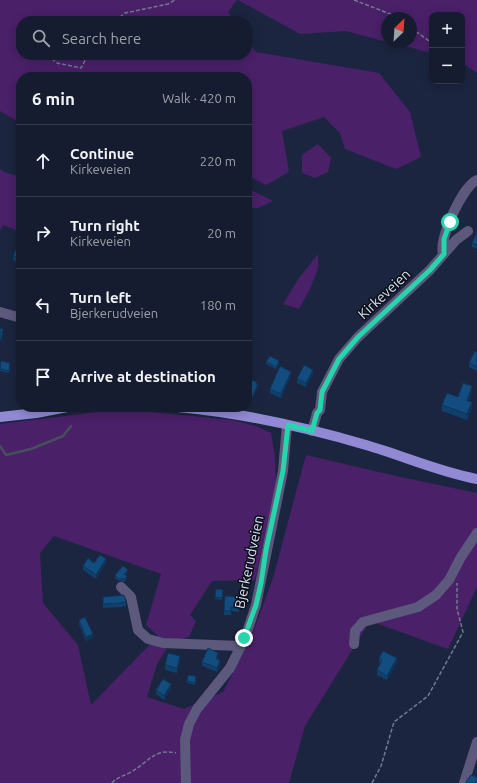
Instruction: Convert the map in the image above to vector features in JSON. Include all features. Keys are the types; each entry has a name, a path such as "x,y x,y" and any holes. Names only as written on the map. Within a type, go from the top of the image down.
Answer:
{"main road":[{"path":"0,417 26,412"},
{"path":"219,412 244,415 368,445 446,472 477,479"}],"street":[{"path":"444,254 444,239 450,222 467,188 471,183 477,180"},
{"name":"Kirkeveien","path":"312,431 317,413 320,410 322,392 339,359 358,337 430,270 456,240 468,230"},
{"path":"0,312 16,317"},
{"name":"Bjerkerudveien","path":"186,783 185,740 189,724 197,709 230,668 254,612 283,471 288,425"},
{"path":"354,644 354,634 360,624 368,620 408,610 424,604 436,595 444,587 477,533"},
{"path":"121,587 130,598 138,630 148,639 163,643 240,646"},
{"path":"464,783 477,742"}],"path":[{"path":"121,16 124,14 168,4 175,0"},
{"path":"354,0 385,12"},
{"path":"417,32 429,41"},
{"path":"54,60 58,63 81,68 85,60"},
{"path":"372,783 381,766 394,722 428,696 463,632 457,609 457,577 452,574"},
{"path":"112,783 116,779 132,772 156,754 167,752 185,755"}],"shaded area":[{"path":"0,0 237,0 228,12 231,16 16,16 16,60 252,60 252,47 256,52 379,73 410,112 421,157 396,169 345,149 340,133 324,117 282,131 289,172 266,185 252,178 252,72 16,72 16,120 0,111"},
{"path":"238,0 477,0 477,73 465,65 465,12 429,12 429,52 412,48 417,48 417,12 381,12 381,40 346,31 300,34"},
{"path":"318,144 331,158 328,172 315,178 302,173 302,155"},
{"path":"0,169 4,172 16,176 16,230 3,225 0,231"},
{"path":"252,190 273,201 258,208 252,208"},
{"path":"318,254 318,269 310,289 299,309 283,304 299,278"},
{"path":"97,412 151,412 232,420 256,426 271,433 275,458 276,484 255,580 212,581 190,615 196,621 189,637 172,641 157,664 147,697 184,709 223,692 251,638 273,578 306,455 477,493 477,587 448,649 370,621 305,726 289,783 0,783 0,424","holes":["54,536 161,574 146,625 158,636 91,705 78,645 43,603 40,553"]}],"building":[{"path":"477,232 477,245 472,243"},
{"path":"16,249 16,258 13,256"},
{"path":"0,328 3,329 1,340 0,340"},
{"path":"475,351 477,352 477,367 469,363"},
{"path":"270,356 279,361 276,367 266,362"},
{"path":"1,361 10,363 9,371 0,369"},
{"path":"304,365 313,370 306,383 297,379"},
{"path":"280,366 291,372 281,394 270,389"},
{"path":"252,380 257,382 256,384 258,385 252,397"},
{"path":"463,383 472,386 467,401 472,402 467,414 442,405 447,393 458,397"},
{"path":"100,555 106,559 96,575 83,566 88,558 94,563"},
{"path":"123,566 128,570 124,574 127,576 124,579 119,579 115,575"},
{"path":"216,589 223,590 222,598 215,597"},
{"path":"124,595 126,602 103,604 103,597"},
{"path":"225,596 240,597 239,608 231,607 231,611 224,611"},
{"path":"85,617 93,634 86,637 79,620"},
{"path":"208,648 218,653 216,659 220,660 217,668 202,662"},
{"path":"383,651 397,658 387,676 377,670 382,660 379,658"},
{"path":"168,653 180,656 177,668 165,665"},
{"path":"188,675 196,676 195,683 187,681"},
{"path":"163,679 171,684 164,696 156,690"},
{"path":"471,775 477,777 477,783 466,783"}],"waterway":[{"path":"0,446 6,455 31,449 63,436 71,426"}],"route":[{"path":"244,638 256,605 261,583 266,550 283,471 288,425 312,431 317,413 320,410 322,392 326,381 339,359 358,337 430,270 444,254 444,239 450,222"}]}
